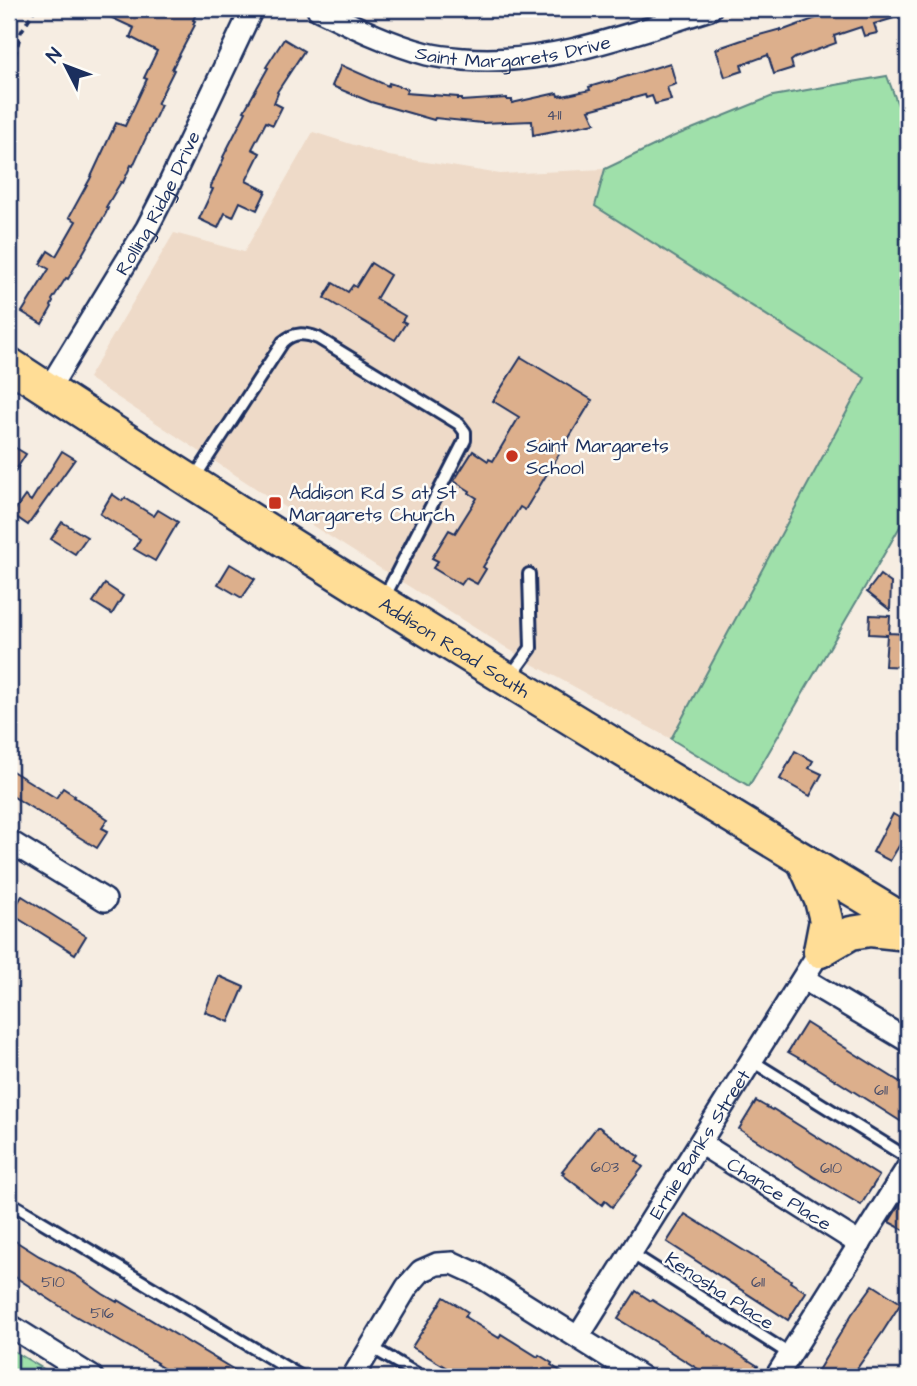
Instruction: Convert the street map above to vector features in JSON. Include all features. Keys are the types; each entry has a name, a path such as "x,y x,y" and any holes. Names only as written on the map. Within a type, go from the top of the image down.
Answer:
{"main road":[{"name":"Addison Road South","path":"9,364 191,483 908,923"},
{"path":"803,860 821,900 826,920 820,951"},
{"path":"820,951 851,933 870,930 908,934"}],"street":[{"name":"Rolling Ridge Drive","path":"48,390 147,228 252,9"},
{"name":"Saint Margarets Drive","path":"318,9 369,33 428,55 480,60 513,60 560,54 710,9"},
{"path":"9,841 105,900"},
{"name":"Ernie Banks Street","path":"578,1337 820,951"},
{"path":"804,979 908,1041"},
{"name":"Chance Place","path":"700,1143 860,1244"},
{"path":"776,1377 908,1167"},
{"path":"353,1377 407,1287 421,1271 438,1264 453,1264 475,1273 641,1377"},
{"path":"9,1326 92,1377"}],"lane":[{"path":"191,483 283,342 300,333 318,338 448,417 465,432 465,440 382,601"},
{"path":"509,679 531,648 529,575"},
{"path":"752,1061 908,1158"},
{"path":"9,1202 302,1377"},
{"name":"Kenosha Place","path":"631,1254 791,1355"},
{"path":"372,1347 422,1377"}],"path":[{"path":"9,80 21,32 35,9"}],"shaded area":[{"path":"313,132 389,156 500,174 605,169 595,206 865,378 671,739 534,665 313,526 88,378 174,233 244,252"}],"green space":[{"path":"887,76 908,132 908,513 749,786 671,739 865,378 595,206 605,169 672,137 773,96"},
{"path":"12,1350 57,1377 9,1377 9,1351"}],"building":[{"path":"93,9 185,9 196,14 193,20 195,25 172,69 174,70 157,104 161,105 133,166 131,165 123,183 121,182 106,207 106,213 68,279 66,278 52,300 52,307 42,324 22,312 49,269 40,264 48,251 56,256 76,221 69,217 116,123 125,126 157,51 130,37 134,28"},
{"path":"849,9 908,9 908,14 874,24 877,33 864,36 861,27 834,36 836,43 791,61 793,68 774,74 768,55 741,65 743,71 725,77 716,49"},
{"path":"284,39 304,51 277,92 274,103 282,107 273,125 266,122 252,149 260,153 246,181 266,191 257,210 240,202 233,217 225,213 218,228 199,219 213,189 210,188 223,157 246,112 244,111 268,68 266,67"},
{"path":"670,63 676,84 667,87 671,100 655,104 652,96 646,98 645,95 589,110 595,123 533,135 532,121 482,123 434,120 371,102 332,86 341,65 388,86 389,83 408,89 406,93 458,97 462,101 507,98 512,100 512,103 557,93 558,96 563,96 590,90 589,87"},
{"path":"371,263 390,275 376,299 405,316 402,321 406,323 395,340 324,298 333,283 348,292 353,285 356,287"},
{"path":"521,357 592,400 525,510 520,507 483,567 486,569 477,584 466,578 461,585 433,568 438,561 432,558 449,530 455,533 477,498 454,481 473,451 488,461 493,461 519,417 493,401"},
{"path":"9,444 26,454 9,481"},
{"path":"62,451 75,459 28,525 12,514 25,496 31,501"},
{"path":"112,494 122,501 125,498 154,516 158,510 178,522 155,561 134,549 140,539 100,514"},
{"path":"62,522 87,537 75,554 51,539"},
{"path":"230,564 255,579 242,598 218,584"},
{"path":"880,575 891,583 890,610 867,592"},
{"path":"105,584 123,596 112,614 93,602"},
{"path":"870,615 890,616 889,633 908,634 908,667 885,666 887,635 869,634"},
{"path":"795,751 813,761 809,768 822,774 810,796 780,779"},
{"path":"9,769 56,798 63,788 108,819 102,828 108,831 97,848 9,794"},
{"path":"893,814 908,823 908,831 890,861 873,852"},
{"path":"22,896 86,936 75,954 11,914"},
{"path":"219,976 244,987 229,1022 205,1012"},
{"path":"806,1023 908,1087 908,1126 788,1052"},
{"path":"756,1101 879,1176 861,1205 739,1129"},
{"path":"597,1127 639,1157 636,1161 643,1167 612,1207 605,1201 602,1205 562,1174"},
{"path":"908,1191 908,1232 889,1222"},
{"path":"685,1214 806,1292 788,1320 667,1242"},
{"path":"9,1237 246,1377 178,1377 9,1273"},
{"path":"873,1285 901,1303 882,1333 851,1377 814,1377 852,1314"},
{"path":"636,1291 758,1366 751,1377 711,1377 618,1319"},
{"path":"444,1297 468,1312 465,1317 499,1338 501,1334 538,1357 539,1355 569,1377 462,1377 412,1347"}],"place":[{"name":"Saint Margarets School","path":"512,456"},
{"name":"Addison Rd S at St Margarets Church","path":"275,503"}]}
